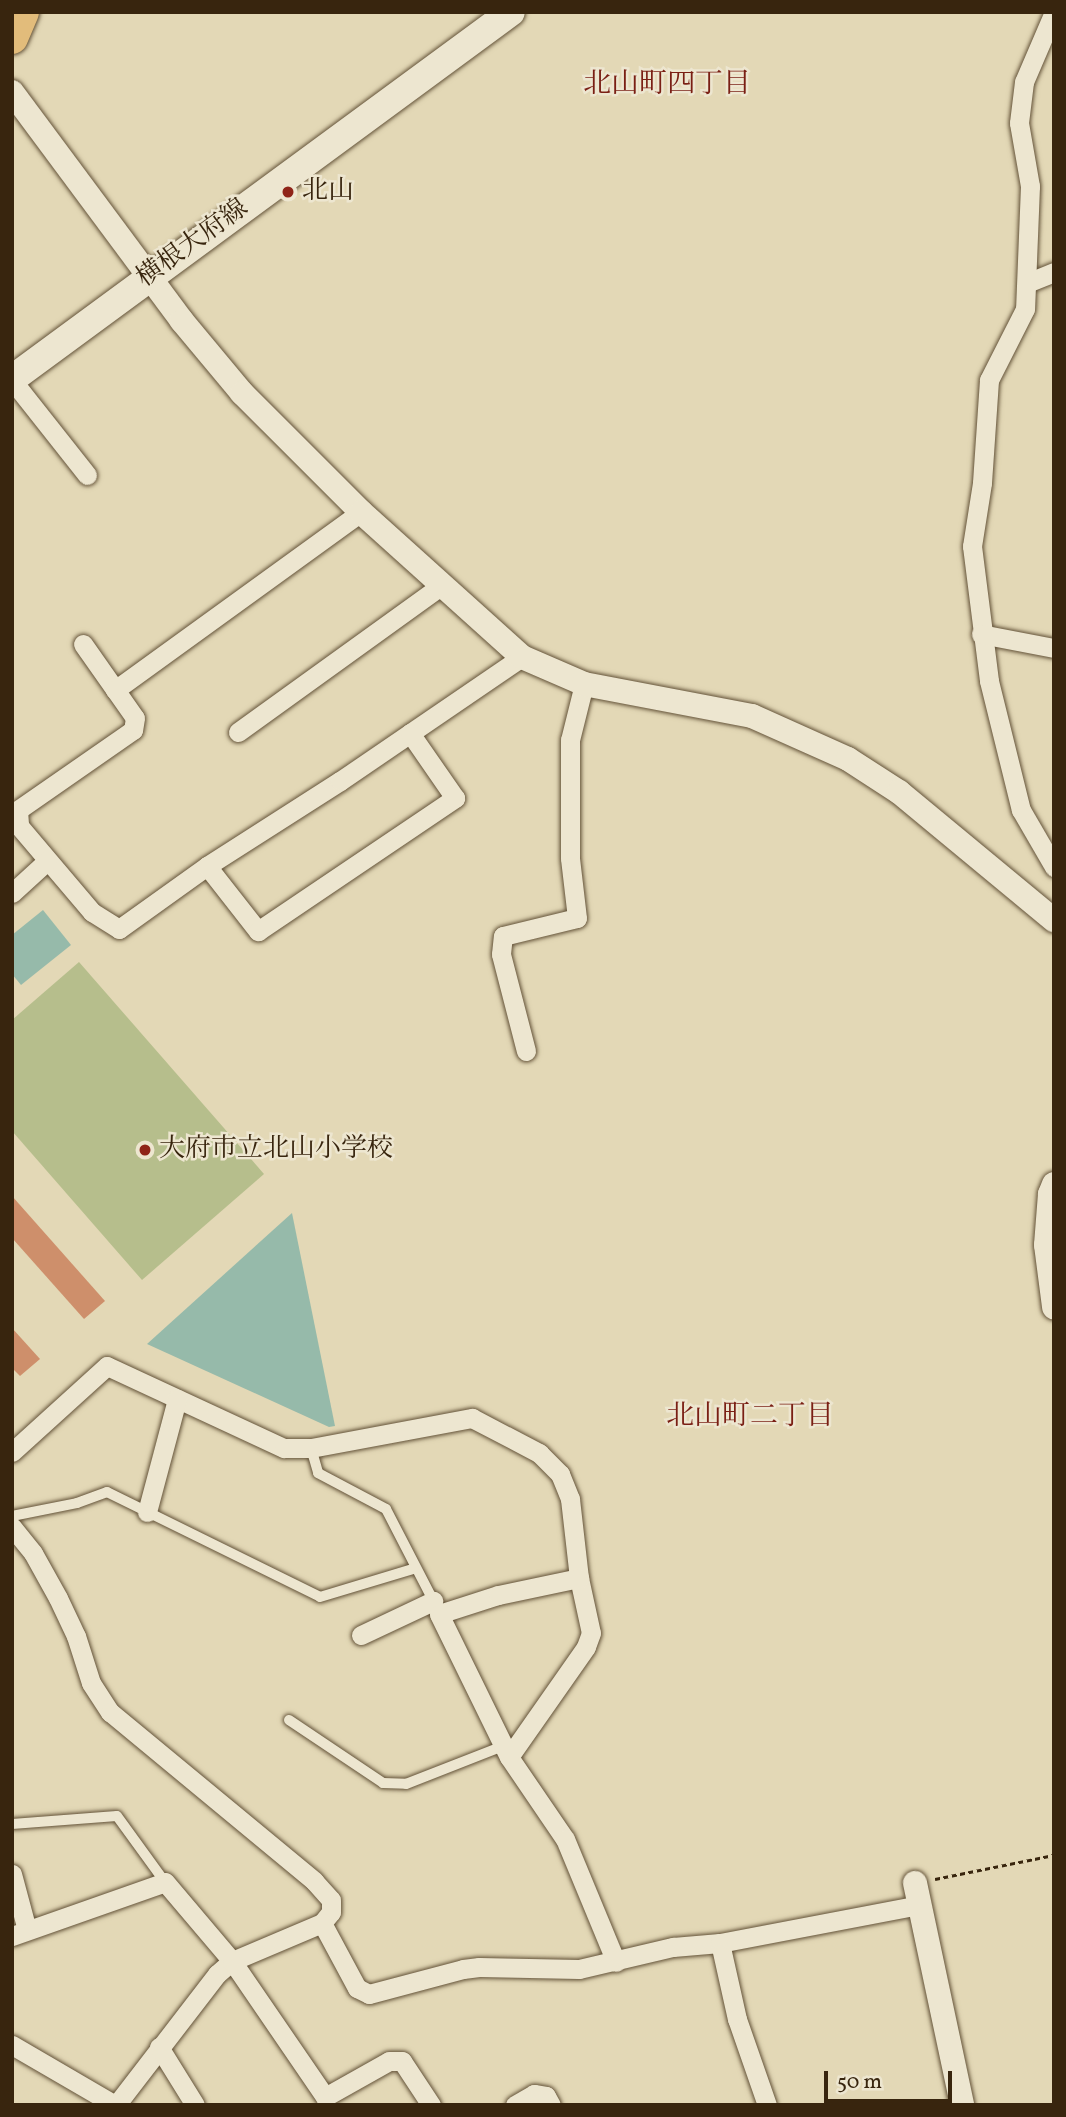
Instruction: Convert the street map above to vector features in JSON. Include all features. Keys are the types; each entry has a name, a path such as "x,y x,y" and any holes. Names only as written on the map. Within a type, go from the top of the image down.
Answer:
{"highway":[{"path":"12,38 23,12"}],"main road":[{"name":"横根大府線","path":"12,380 148,277 511,12"}],"street":[{"path":"1054,12 1024,82 1019,123 1030,186 1026,309 989,380 982,484 972,546 989,681 1021,810 1054,867"},
{"path":"12,92 148,277 242,393 361,512 522,657 584,684 729,709 763,720 848,759 899,792 1054,920"},
{"path":"1027,283 1054,272"},
{"path":"12,380 87,475"},
{"path":"116,690 361,512"},
{"path":"238,732 442,585"},
{"path":"981,634 1054,648"},
{"path":"83,644 135,719 133,730 18,810 19,826 92,912 119,929 207,866 522,657"},
{"path":"526,1051 501,954 503,936 577,918 570,858 570,740 584,684"},
{"path":"207,866 258,931 455,798 410,733"},
{"path":"12,893 47,861"},
{"path":"1054,1184 1049,1195 1046,1245 1054,1307"},
{"path":"14,1446 107,1366 284,1448 311,1448 472,1418 485,1427 508,1435 540,1452 560,1474 570,1499 579,1578 591,1633 586,1647 506,1751"},
{"path":"146,1511 177,1399"},
{"path":"12,1527 33,1553 58,1598 76,1636 91,1683 110,1712 314,1881 331,1900 331,1912 322,1923 232,1961 217,1973 115,2105 12,2045"},
{"path":"361,1635 436,1608 579,1578"},
{"path":"436,1608 506,1751 565,1839 616,1962"},
{"path":"12,1874 20,1933 165,1882 232,1961 319,2101 389,2061 402,2061 431,2105"},
{"path":"322,1923 357,1988 369,1994 479,1967 579,1969 673,1947 720,1943 917,1894 962,2105"},
{"path":"720,1943 737,2019 767,2105"},
{"path":"159,2047 195,2105"},
{"path":"515,2105 534,2094 546,2096 551,2105"}],"lane":[{"path":"311,1448 318,1474 386,1508 436,1608"},
{"path":"12,1516 77,1503 107,1492 320,1597 416,1568"},
{"path":"289,1720 383,1783 405,1784 506,1751"},
{"path":"12,1824 117,1816 165,1882"}],"path":[{"path":"917,1894 1054,1855"}],"green space":[{"path":"79,962 264,1174 142,1280 12,1131 12,1020"}],"shaded area":[{"path":"43,910 71,945 21,985 12,974 12,935"},
{"path":"292,1213 335,1426 329,1427 147,1344"}],"building":[{"path":"12,1196 105,1301 84,1319 12,1238"},
{"path":"12,1328 40,1359 20,1376 12,1368"}],"place":[{"name":"北山","path":"288,192"},
{"name":"大府市立北山小学校","path":"145,1150"}],"district":[{"name":"北山町四丁目","path":"667,85"},
{"name":"北山町二丁目","path":"750,1417"}]}
